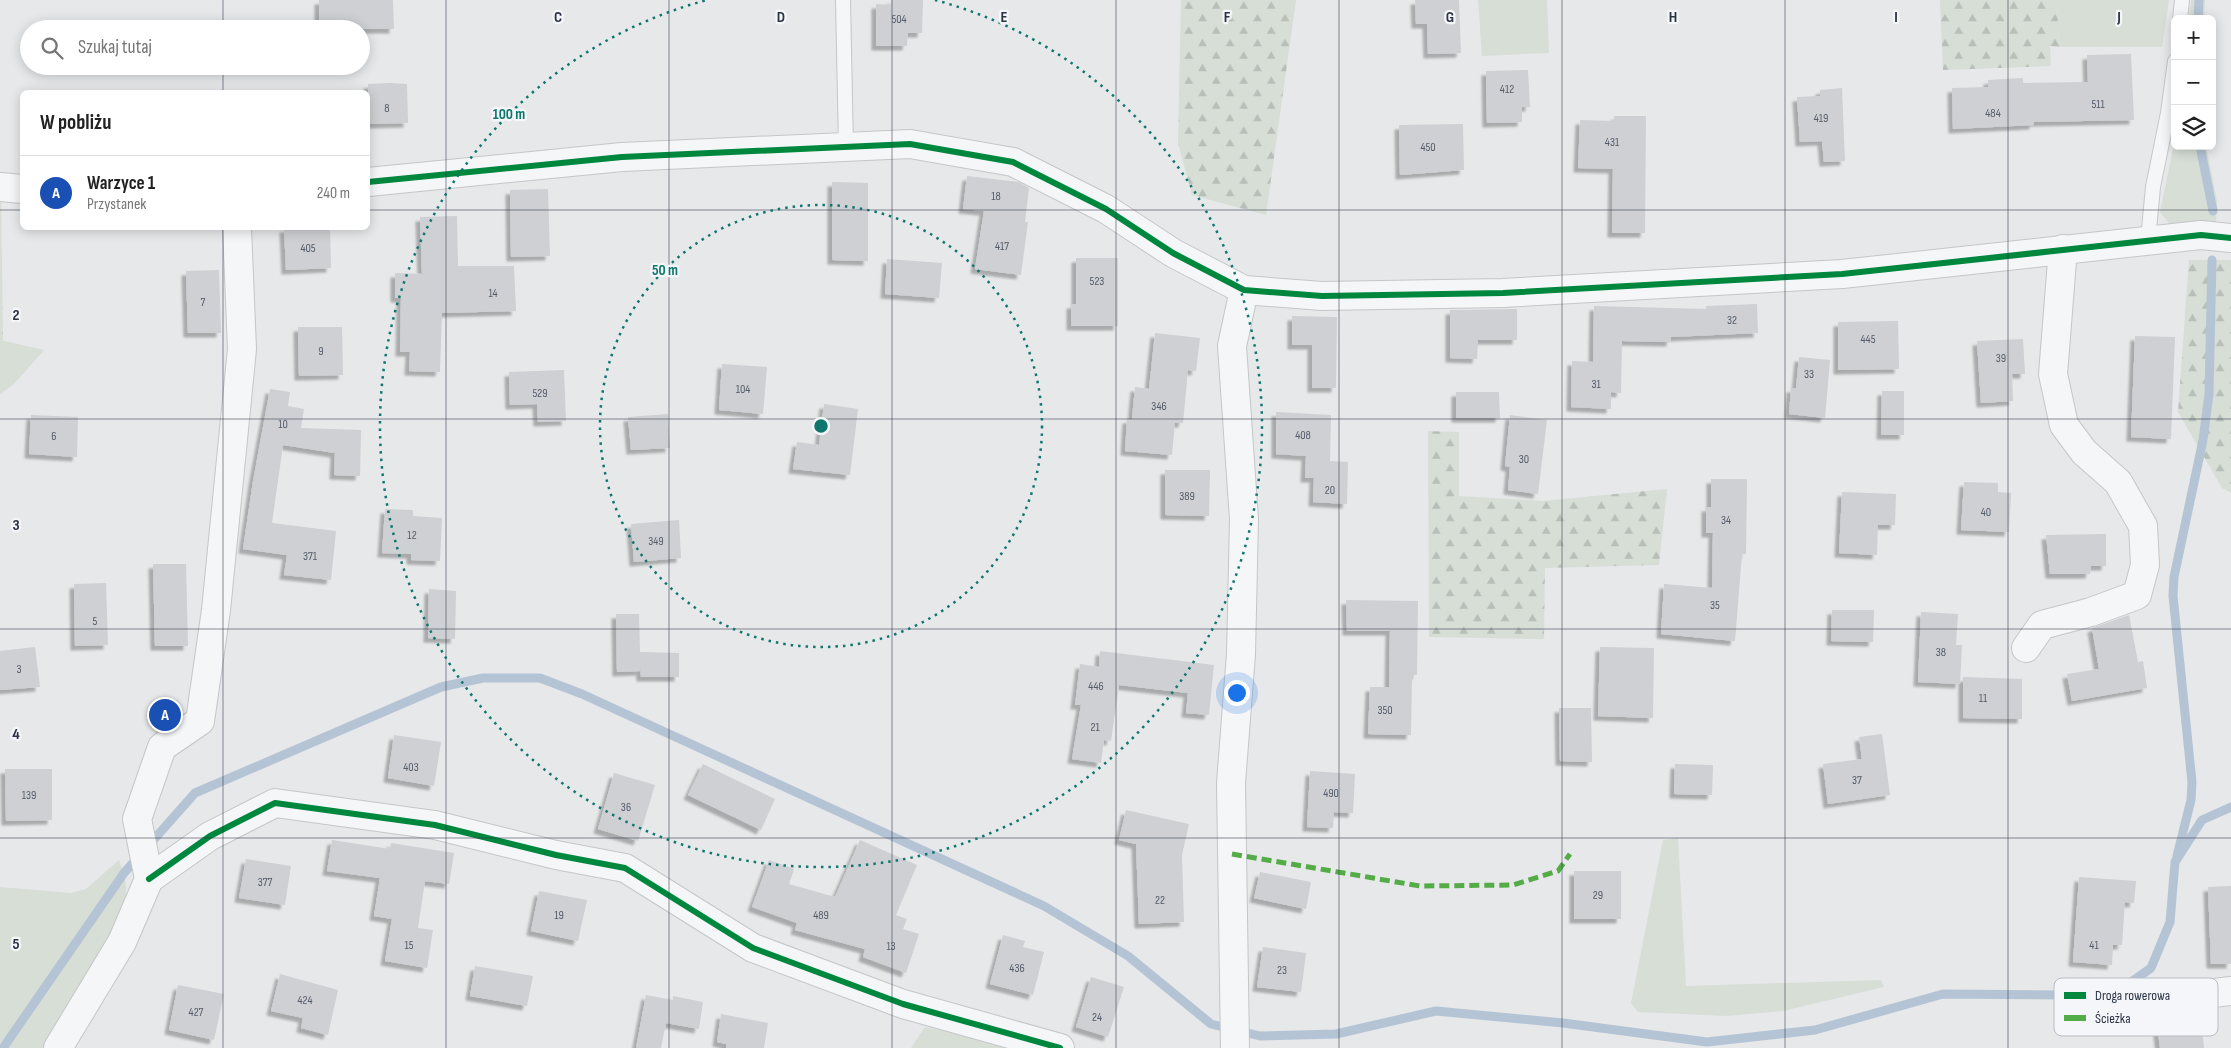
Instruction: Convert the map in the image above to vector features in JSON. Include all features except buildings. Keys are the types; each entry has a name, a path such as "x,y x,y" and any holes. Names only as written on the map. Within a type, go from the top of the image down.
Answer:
{"street":[{"path":"370,182 622,157 910,144 1013,162 1106,209 1173,253 1244,290 1322,296 1503,293 1842,274 2201,235 2231,238"},
{"path":"0,187 20,189"},
{"path":"149,876 137,820 162,747 200,721 216,610 242,349 236,230"},
{"path":"2026,648 2042,625 2091,612 2137,595 2145,565 2143,526 2118,482 2084,452 2064,425 2053,374 2063,249"},
{"path":"1235,1048 1232,783 1241,654 1244,519 1232,346 1244,290"},
{"path":"58,1048 122,942 149,876 210,836 275,803 435,825 556,855 625,868 752,948 903,1004 1060,1048"},
{"path":"2218,993 2231,991"}],"lane":[{"path":"843,0 846,147"},
{"path":"2180,15 2182,0"},
{"path":"2148,240 2153,187 2171,91"}],"green space":[{"path":"1181,0 1296,0 1266,215 1192,195 1178,143"},
{"path":"1478,0 1547,0 1549,53 1482,56"},
{"path":"1940,0 2057,0 2059,47 2050,46 2051,66 1943,70"},
{"path":"2057,0 2169,0 2162,47 2059,47"},
{"path":"2191,0 2205,0 2204,15 2189,15"},
{"path":"2173,150 2207,150 2217,201 2216,222 2169,223 2160,212"},
{"path":"1,194 3,340 0,340"},
{"path":"2189,260 2231,260 2231,493 2222,488 2178,412"},
{"path":"0,340 44,350 14,384 0,394"},
{"path":"1428,431 1459,432 1459,496 1543,501 1667,489 1659,565 1545,568 1544,639 1429,637"},
{"path":"1678,838 1686,986 1881,980 1884,987 1783,1011 1727,1016 1638,1012 1631,1003 1663,840"},
{"path":"119,860 126,886 124,902 117,921 94,968 44,1048 0,1048 0,887 71,893 86,889"},
{"path":"925,1027 1025,1048 911,1048"}],"waterway":[{"path":"2198,15 2199,0"},
{"path":"2201,150 2213,211"},
{"path":"2177,856 2191,800 2192,782 2173,596 2174,577 2203,440 2209,394 2212,260"},
{"path":"148,846 195,793 441,687 483,678 540,678 582,694 1044,906 1128,956 1211,1024 1260,1036 1336,1034 1436,1011 1563,1023 1707,1042 1815,1030 1943,994 2054,995"},
{"path":"2137,978 2151,968 2170,922 2175,862 2202,820 2231,807"},
{"path":"3,1048 124,873 140,855"}],"marked path":[{"path":"1232,854 1420,886 1513,885 1558,871 1570,854"}],"cycle path":[{"path":"370,182 622,157 910,144 1013,162 1106,209 1173,253 1244,290 1322,296 1503,293 1842,274 2201,235 2231,238"},
{"path":"149,879 210,836 275,803 435,825 556,855 625,868 753,948 903,1004 1060,1048"}],"place":[{"name":"Warzyce 1","path":"165,715"}]}
